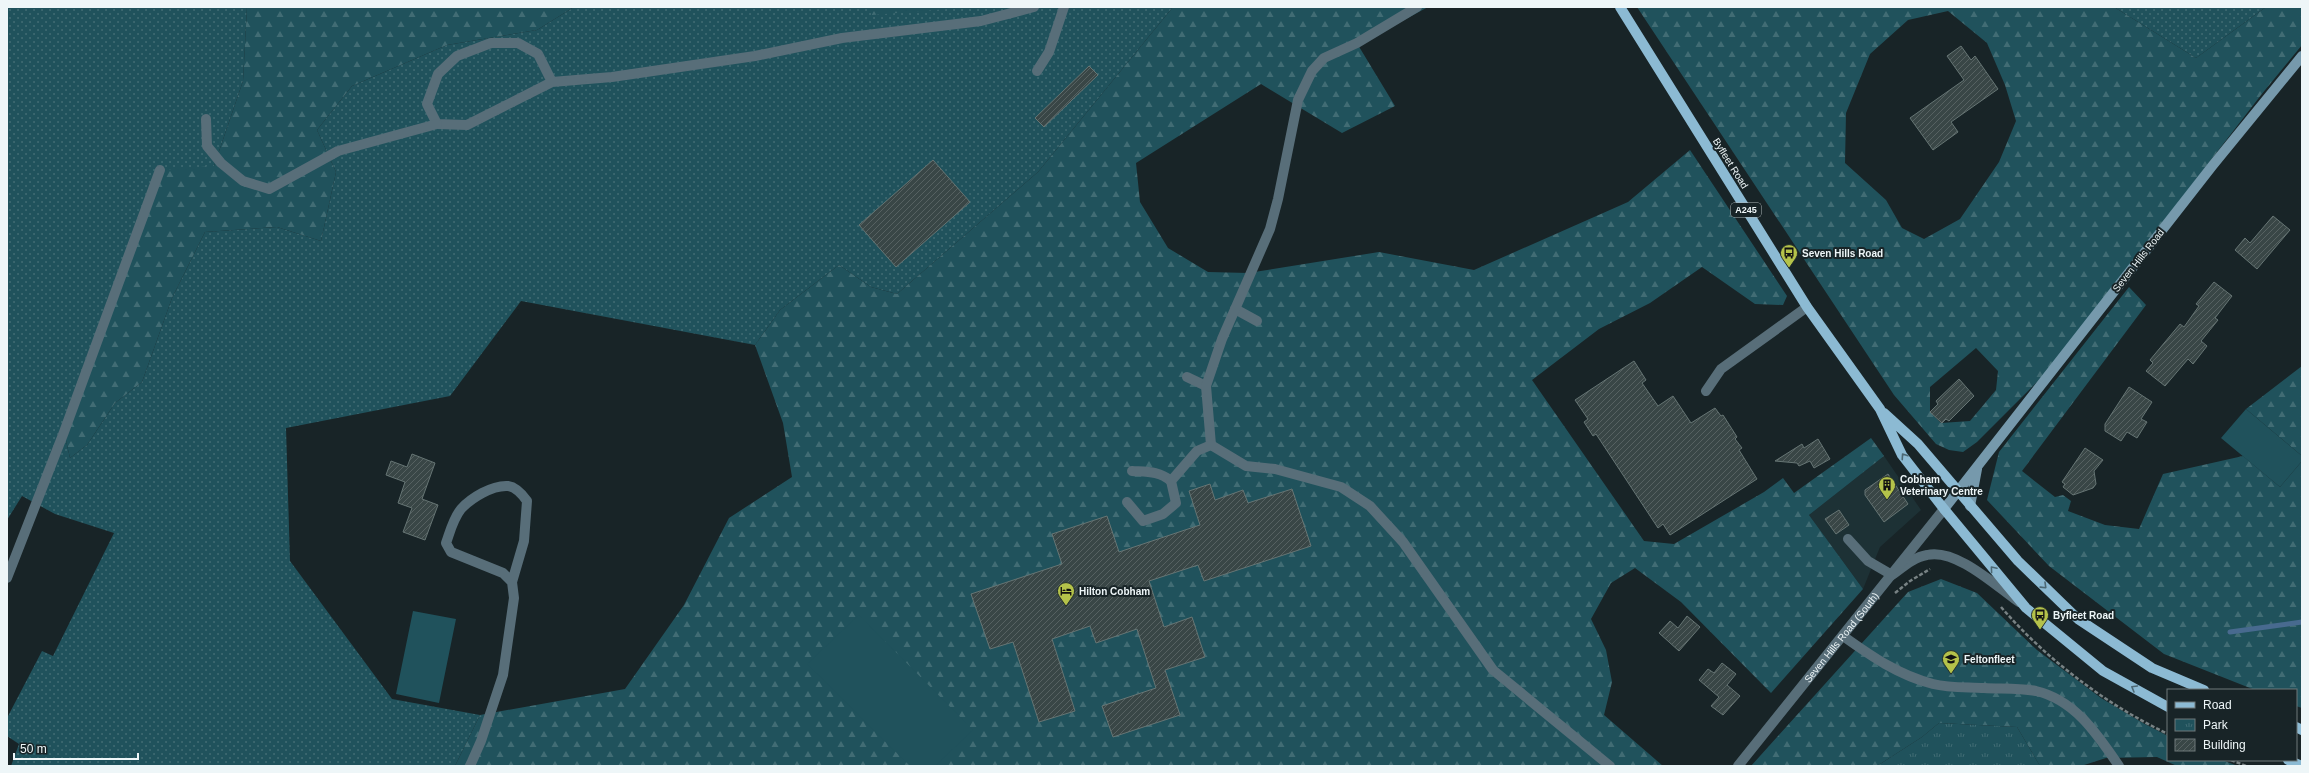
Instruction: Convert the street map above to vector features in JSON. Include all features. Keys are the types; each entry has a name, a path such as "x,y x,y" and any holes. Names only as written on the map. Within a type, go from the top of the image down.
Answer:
{"main road":[{"name":"Byfleet Road","path":"1620,7 1807,307 1880,409 1902,455 1944,509 2026,608 2103,671 2167,706"},
{"name":"Seven Hills Road","path":"1944,509 2203,178 2302,56"},
{"name":"Byfleet Road","path":"1880,409 1918,444 2018,561 2078,619 2152,668 2202,689"},
{"name":"Seven Hills Road","path":"1970,506 1978,467"},
{"path":"2290,761 2302,766"}],"lane":[{"path":"206,119 208,146 221,163 243,181 269,189 338,151 437,124 467,125 552,82 612,77 755,56 842,38 982,21 1034,7"},
{"path":"1037,71 1049,52 1064,7"},
{"path":"1211,445 1206,386 1236,309 1270,229 1278,199 1298,100 1312,71 1324,58 1357,43 1417,7"},
{"path":"437,124 427,104 438,74 457,56 491,43 518,43 538,54 552,82"},
{"path":"7,578 64,432 160,170"},
{"path":"1706,391 1721,369 1807,307"},
{"path":"1236,309 1257,321"},
{"path":"1187,377 1206,386"},
{"path":"1171,481 1197,451 1211,445"},
{"path":"1211,445 1246,466 1276,469 1341,487 1370,506 1403,542 1493,670 1610,766"},
{"path":"1127,502 1143,521 1163,514 1176,503 1171,481 1163,475 1154,472 1132,471"},
{"path":"470,766 486,727 503,675 514,598 512,582 524,541 527,501 519,491 508,486 492,489 475,498 461,510 451,528 446,543 451,552 503,573 512,582"},
{"name":"Seven Hills Road (South)","path":"1738,766 1944,509"},
{"path":"1848,539 1868,560 1892,575 1913,561 1926,555 1945,555 1977,571 2026,608"},
{"path":"1843,636 1888,667 1927,682 1954,687 2034,691 2052,696 2067,703 2077,712 2118,766"}],"path":[{"path":"1890,598 1910,581 1931,568"},
{"path":"1999,604 2035,642 2075,675 2115,705 2167,733"},
{"path":"2234,761 2246,766"}],"shaded area":[{"path":"1884,456 1921,510 1880,547 1863,589 1809,515"}],"green space":[{"path":"7,7 247,7 243,81 214,166 64,432 70,458 87,445 115,403 142,382 172,298 205,232 277,227 321,241 336,172 317,130 352,86 447,45 537,30 574,7 1173,7 1038,172 897,294 871,287 839,265 780,310 755,345 521,301 450,396 286,428 290,561 392,699 480,715 455,766 11,766 19,744 7,736 7,718 42,651 53,656 114,533 55,514 22,496 7,520"},
{"path":"247,7 574,7 537,30 447,45 352,86 317,130 336,172 321,241 277,227 205,232 172,298 142,382 115,403 87,445 70,458 64,432 160,170 214,166 243,81"},
{"path":"870,7 973,7 872,15"},
{"path":"1173,7 1428,7 1358,45 1395,106 1342,133 1261,84 1136,163 1140,202 1168,248 1208,272 1248,273 1379,252 1474,270 1628,202 1690,150 1787,296 1783,305 1755,304 1702,267 1650,303 1599,329 1532,380 1644,541 1674,544 1764,492 1783,478 1794,493 1871,438 1884,456 1809,515 1863,589 1771,693 1681,602 1635,568 1611,583 1591,619 1606,650 1612,682 1604,715 1663,766 455,766 480,715 625,689 684,605 729,518 792,477 783,423 755,345 780,310 839,265 871,287 897,294 1038,172"},
{"path":"1637,7 2114,7 2196,58 2266,7 2302,7 2302,45 2261,95 2048,371 1977,442 1963,452 1949,450 1936,444 1894,395","holes":["1948,11 1987,43 2005,85 2016,121 1999,162 1960,219 1924,239 1902,228 1886,200 1845,163 1846,113 1870,54 1908,20","1976,348 1998,371 1996,390 1970,421 1941,423 1930,412 1930,387"]},
{"path":"2114,7 2266,7 2196,58"},
{"path":"2129,287 2146,305 2022,471 2055,497 2063,495 2071,501 2068,511 2105,525 2139,529 2163,474 2243,456 2280,487 2302,461 2302,708 2297,706 2297,689 2252,689 2164,654 2049,566 1987,500 1999,452"},
{"path":"2302,366 2302,456 2246,409"},
{"path":"2246,409 2302,456 2302,461 2280,487 2221,438"},
{"name":"Feltonfleet","path":"1941,579 1977,593 2037,650 2101,698 2167,735 2167,761 2225,761 2238,766 2177,766 2157,757 2106,758 2081,766 2040,766 2017,727 1939,723 1922,737 1877,766 1751,766 1908,592"},
{"path":"413,611 456,619 439,703 396,694"},
{"path":"859,615 973,730 935,766 910,766 807,664"},
{"path":"1939,723 2017,727 2040,766 1877,766 1922,737"}],"building":[{"path":"1961,46 1971,60 1975,56 1998,89 1951,122 1958,132 1933,150 1910,118 1964,80 1947,56"},
{"path":"1089,66 1098,75 1044,127 1035,118"},
{"path":"933,160 970,202 896,267 859,225"},
{"path":"2273,216 2290,230 2257,269 2235,250 2245,238 2250,243"},
{"path":"2214,282 2232,296 2215,318 2218,320 2201,341 2207,346 2193,364 2188,359 2165,386 2146,371 2153,363 2150,360 2180,324 2184,327 2199,306 2196,304"},
{"path":"1634,361 1646,380 1642,383 1658,406 1673,396 1691,423 1715,408 1721,416 1723,415 1737,437 1735,439 1742,448 1739,450 1757,479 1670,535 1663,524 1658,528 1596,434 1593,436 1584,422 1588,419 1575,400"},
{"path":"1959,379 1974,396 1949,421 1946,419 1942,423 1930,412 1938,404 1936,401"},
{"path":"2129,387 2152,402 2141,419 2147,422 2137,438 2127,432 2121,441 2105,431 2105,424"},
{"path":"1818,439 1830,459 1814,468 1810,461 1799,466 1797,463 1775,461 1802,444 1804,448"},
{"path":"2085,448 2103,460 2094,471 2096,484 2093,488 2073,495 2063,487 2065,484 2062,482"},
{"path":"412,454 435,463 422,499 438,505 425,540 403,532 412,508 398,503 405,482 386,475 391,461 407,467"},
{"name":"Cobham Veterinary Centre","path":"1888,474 1908,504 1884,522 1865,495 1865,490"},
{"name":"Hilton Cobham","path":"1210,484 1215,500 1243,490 1248,503 1292,489 1311,546 1204,581 1198,565 1149,581 1164,627 1192,617 1205,657 1165,670 1180,715 1113,737 1102,706 1156,688 1137,629 1096,643 1090,626 1052,639 1075,711 1039,722 1013,642 990,649 971,594 1062,564 1052,534 1107,516 1119,552 1200,525 1189,491"},
{"path":"1839,510 1849,525 1836,534 1825,519"},
{"path":"1687,616 1700,627 1679,651 1659,633 1670,621 1678,628"},
{"path":"1722,663 1736,674 1727,685 1740,696 1723,715 1711,706 1719,697 1699,680 1708,669 1714,673"}],"waterway":[{"path":"2230,632 2302,622"}],"place":[{"name":"Seven Hills Road","path":"1789,268"},
{"name":"Cobham Veterinary Centre","path":"1887,500"},
{"name":"Hilton Cobham","path":"1066,606"},
{"name":"Byfleet Road","path":"2040,630"},
{"name":"Feltonfleet","path":"1951,674"}]}
